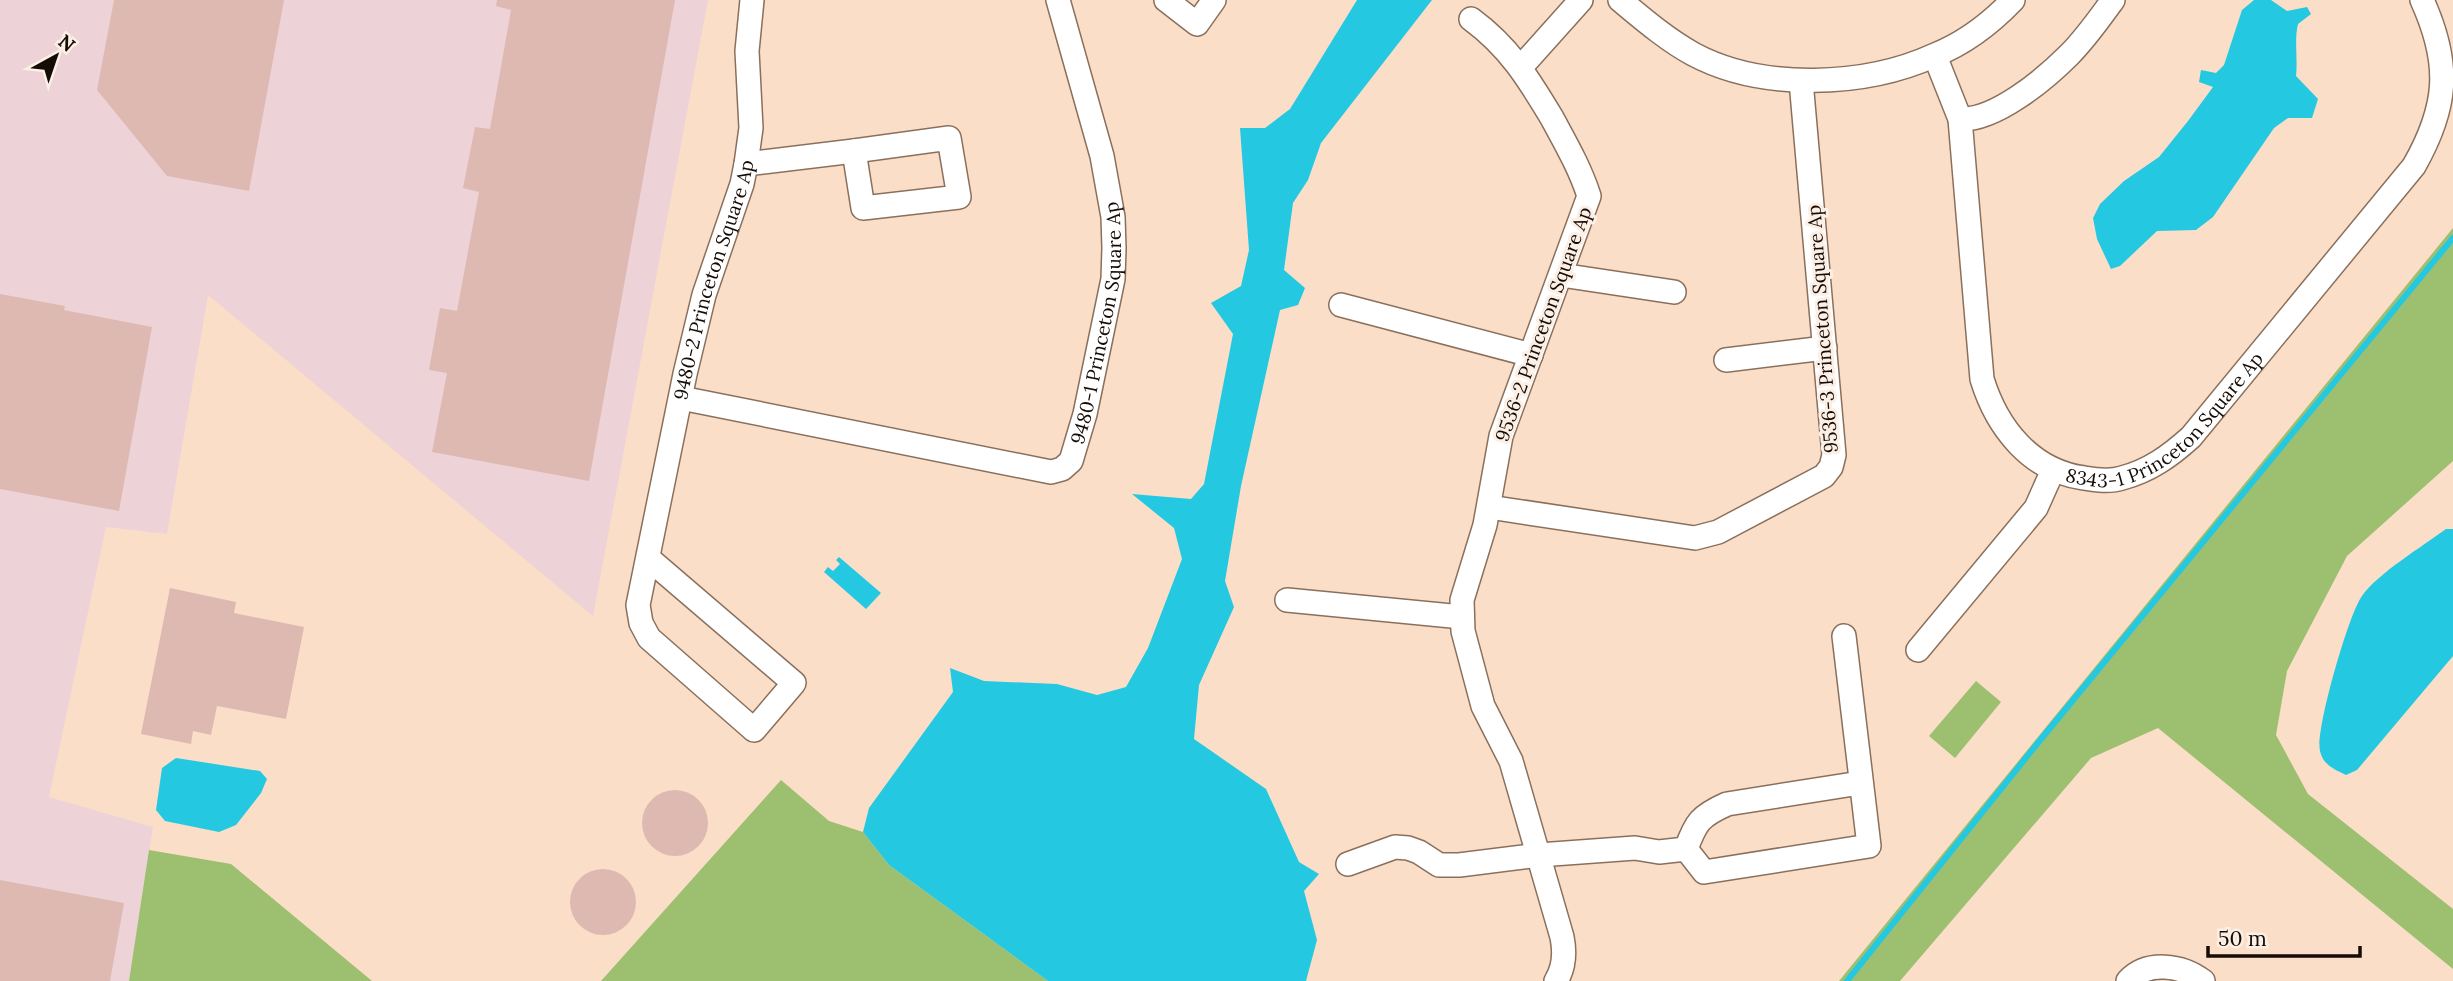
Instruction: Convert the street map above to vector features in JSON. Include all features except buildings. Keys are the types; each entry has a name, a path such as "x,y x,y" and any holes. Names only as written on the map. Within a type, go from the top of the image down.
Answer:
{"street":[{"name":"9480-2 Princeton Square Ap","path":"648,558 794,683 754,730 649,638 641,623 638,605 681,398 704,295 742,184 746,164 751,128 747,51 752,0"},
{"name":"9480-1 Princeton Square Ap","path":"681,398 1051,472 1062,469 1071,461 1085,414 1113,279 1113,217 1102,156 1058,0"},
{"path":"1166,0 1197,24 1214,0"},
{"path":"1521,66 1581,0"},
{"path":"1620,0 1659,32 1693,54 1756,76 1801,81 1880,73 1935,55 1977,31 2013,0"},
{"path":"1960,120 1970,120 2003,107 2044,77 2069,55 2113,0"},
{"name":"8343-1 Princeton Square Ap","path":"1935,55 1960,120 1982,379 1988,400 2001,424 2020,447 2053,470 2073,477 2119,479 2146,470 2171,455 2191,437 2414,166 2439,115 2443,88 2441,60 2430,16 2422,0"},
{"name":"9536-2 Princeton Square Ap","path":"1471,19 1506,48 1521,66 1580,167 1589,196 1501,436 1489,507 1462,600 1463,631 1483,706 1511,761 1564,949 1561,974 1556,981"},
{"name":"9536-3 Princeton Square Ap","path":"1489,507 1695,538 1718,532 1824,476 1831,467 1834,454 1801,81"},
{"path":"746,164 949,138 959,197 863,208 855,151"},
{"path":"1561,275 1674,292"},
{"path":"1341,305 1531,355"},
{"path":"1726,360 1825,348"},
{"path":"1918,650 2036,508 2053,470"},
{"path":"1286,600 1462,617"},
{"path":"1686,849 1704,872 1869,846 1844,636"},
{"path":"1686,849 1694,826 1710,812 1727,804 1860,783"},
{"path":"1349,864 1395,847 1419,852 1439,865 1459,866 1539,855 1635,848 1659,852 1686,849"},
{"path":"2128,981 2135,973 2162,966 2181,969 2203,981"}],"shaded area":[{"path":"0,0 708,0 593,616 208,295 167,534 106,527 49,797 153,827 129,981 0,981"}],"green space":[{"path":"2453,228 2453,461 2347,556 2287,671 2276,735 2308,794 2453,909 2453,969 2158,728 2091,758 1900,981 1839,981"},
{"path":"1976,681 2001,702 1955,758 1929,736"},
{"path":"781,780 829,821 863,832 889,865 1048,981 601,981"},
{"path":"149,850 231,864 372,981 129,981"}],"water":[{"path":"1357,0 1432,0 1321,143 1308,180 1293,203 1284,270 1305,288 1298,305 1280,310 1241,486 1225,581 1234,607 1199,685 1194,739 1266,789 1299,862 1319,874 1304,891 1317,940 1306,981 1048,981 889,865 863,832 869,808 953,692 950,668 984,681 1057,684 1097,695 1126,687 1148,648 1182,559 1174,528 1132,494 1191,499 1204,484 1233,334 1211,303 1241,286 1249,250 1240,128 1265,128 1290,109"},
{"path":"2254,0 2271,0 2287,11 2307,7 2311,14 2298,24 2296,76 2318,99 2312,118 2288,118 2274,128 2213,217 2196,230 2157,231 2120,266 2111,269 2097,239 2093,218 2100,204 2124,181 2159,157 2188,121 2213,87 2199,82 2201,70 2216,73 2224,65 2242,10"},
{"path":"2446,529 2453,529 2453,656 2357,770 2346,775 2324,760 2320,751 2320,739 2334,672 2356,607 2378,579"},
{"path":"839,557 881,593 866,609 824,572 828,567 833,571 840,564 836,560"},
{"path":"176,758 260,771 267,779 261,793 236,825 219,832 165,821 156,810 162,768"}],"waterway":[{"path":"1847,981 2037,744 2453,238"}]}
